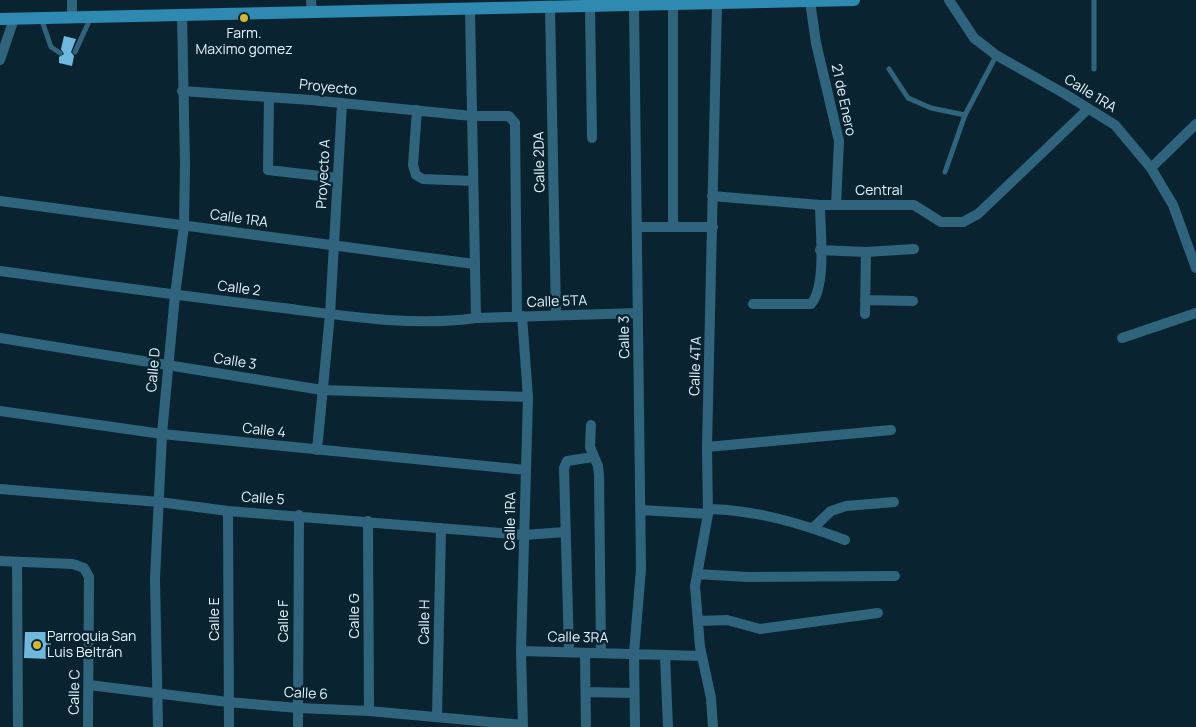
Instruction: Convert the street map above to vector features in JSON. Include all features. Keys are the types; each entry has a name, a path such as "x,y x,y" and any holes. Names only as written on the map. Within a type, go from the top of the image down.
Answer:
{"main road":[{"path":"0,19 182,15 312,6 470,10 536,4 550,8 634,6 665,3 717,4 854,0"}],"street":[{"path":"72,0 72,18"},
{"name":"Calle 1RA","path":"948,0 974,38 996,55 1115,125 1151,168 1173,205 1196,266"},
{"name":"21 de Enero","path":"816,1 816,43 840,142 836,205"},
{"path":"665,3 673,227"},
{"name":"Calle 4TA","path":"713,727 711,698 702,656 695,586 708,512 707,447 717,4"},
{"name":"Calle 3","path":"634,6 641,510 641,588 634,653 633,693 635,727"},
{"path":"590,7 592,138"},
{"name":"Calle 2DA","path":"550,8 556,316"},
{"path":"470,10 476,318"},
{"name":"Calle D","path":"158,727 155,579 162,434 175,295 184,226 186,164 182,90 182,15"},
{"path":"0,60 14,19"},
{"name":"Proyecto","path":"182,90 472,116 509,116 515,123 519,316"},
{"path":"269,97 268,170 270,172 338,178"},
{"name":"Proyecto A","path":"317,450 330,314 342,104"},
{"name":"Central","path":"712,196 820,205 914,205 941,222 963,222 978,214 1088,109"},
{"path":"417,110 414,165 416,176 423,179 473,181"},
{"path":"1151,168 1196,124"},
{"name":"Calle 1RA","path":"0,201 474,264"},
{"path":"753,304 811,304 817,298 820,280 820,205"},
{"path":"637,227 713,228"},
{"path":"820,250 866,252 914,249"},
{"path":"864,314 866,252"},
{"name":"Calle 2","path":"0,270 175,295 391,321 450,322 476,318"},
{"path":"865,300 913,301"},
{"name":"Calle 5TA","path":"476,318 638,313"},
{"path":"1122,338 1196,313"},
{"name":"Calle 1RA","path":"519,316 528,397 521,651 523,726"},
{"name":"Calle 3","path":"0,338 322,390 528,397"},
{"name":"Calle 4","path":"0,411 162,434 526,470"},
{"path":"591,425 590,447 599,475 601,653"},
{"path":"707,447 891,430"},
{"path":"569,652 564,532 564,464 593,457"},
{"name":"Calle 5","path":"0,489 159,502 228,511 525,535 564,532"},
{"path":"813,528 831,511 846,506 894,502"},
{"path":"641,510 708,512 738,510 813,528 845,540"},
{"name":"Calle E","path":"228,511 228,727"},
{"name":"Calle F","path":"298,727 299,516"},
{"name":"Calle G","path":"368,521 369,711"},
{"name":"Calle H","path":"437,717 441,528"},
{"path":"0,561 17,563 18,727"},
{"name":"Calle C","path":"17,563 72,564 84,568 88,577 88,727"},
{"path":"697,574 747,577 895,576"},
{"path":"698,621 727,620 760,629 878,612"},
{"name":"Calle 3RA","path":"521,651 702,656"},
{"path":"585,653 586,727"},
{"path":"666,656 668,727"},
{"name":"Calle 6","path":"89,685 158,695 228,702 298,708 369,711 523,726"},
{"path":"586,692 633,693"},
{"path":"626,727 635,727"}],"lane":[{"path":"1094,0 1094,70"},
{"path":"75,52 91,17"},
{"path":"41,18 51,47 60,53"},
{"path":"945,172 965,115 996,55"},
{"path":"889,69 908,98 931,108 965,115"}],"building":[{"path":"64,36 76,39 71,52 74,56 72,66 59,63 59,57 64,54 61,49"},
{"name":"Parroquia San Luis Beltrán","path":"25,632 51,632 50,659 24,658"}],"place":[{"name":"Farm. Maximo gomez","path":"244,18"},
{"name":"Parroquia San Luis Beltrán","path":"37,645"}]}
